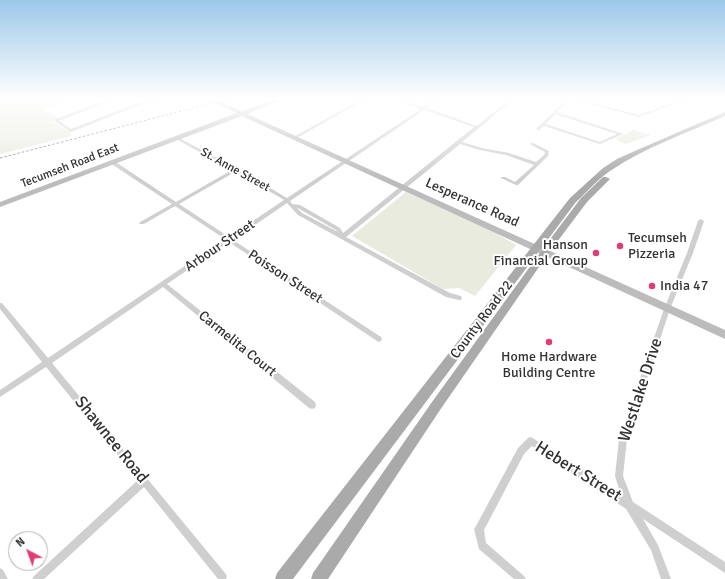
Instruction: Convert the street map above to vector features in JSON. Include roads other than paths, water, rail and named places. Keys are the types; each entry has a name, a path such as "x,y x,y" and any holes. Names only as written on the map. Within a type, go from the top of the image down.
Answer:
{"main road":[{"name":"Tecumseh Road East","path":"0,205 212,125"},
{"name":"Lesperance Road","path":"266,125 725,336"},
{"name":"County Road 22","path":"319,579 449,388 572,200 606,170 639,151 699,125"},
{"name":"County Road 22","path":"284,579 450,362 540,250 597,186 614,172 650,152 710,125"}],"street":[{"path":"61,125 71,131 86,125"},
{"path":"294,138 317,125"},
{"name":"Arbour Street","path":"0,394 398,125"},
{"path":"471,125 477,127"},
{"path":"343,236 479,125"},
{"path":"538,129 542,125"},
{"path":"546,125 597,142 604,142 621,135 617,132 594,125"},
{"name":"St. Anne Street","path":"177,138 287,200 300,214 343,236 448,295 459,298"},
{"path":"459,142 481,149 507,154 536,164"},
{"path":"503,178 516,184 546,155 547,151 532,144"},
{"name":"Poisson Street","path":"112,162 228,240 379,338"},
{"path":"142,223 236,170"},
{"name":"Westlake Drive","path":"666,579 655,548 628,503 619,476 623,439 667,309 690,253 701,221"},
{"name":"Carmelita Court","path":"163,284 312,405"},
{"name":"Shawnee Road","path":"0,305 222,576"},
{"name":"Hebert Street","path":"521,579 482,546 479,529 521,451 531,441 628,503"},
{"path":"37,579 144,480"},
{"path":"628,503 725,568"},
{"path":"0,573 3,579"}],"railway":[{"path":"0,158 128,125"}],"place":[{"name":"Tecumseh Pizzeria","path":"620,246"},
{"name":"Hanson Financial Group","path":"596,253"},
{"name":"India 47","path":"652,286"},
{"name":"Home Hardware Building Centre","path":"549,342"}]}
